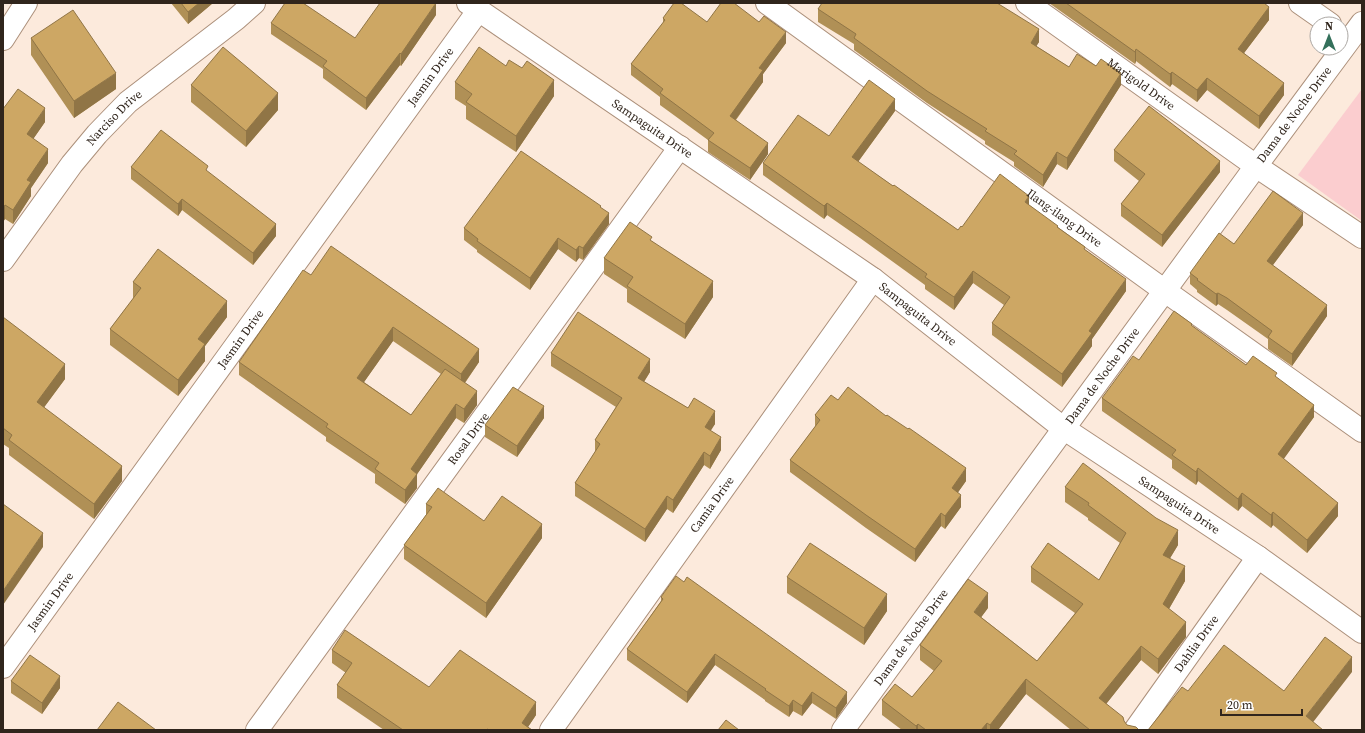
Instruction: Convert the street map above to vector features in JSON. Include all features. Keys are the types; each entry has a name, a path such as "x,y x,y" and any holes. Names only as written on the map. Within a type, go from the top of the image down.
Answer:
{"street":[{"path":"3,39 26,3"},
{"name":"Narciso Drive","path":"3,260 72,164 97,134 128,102 236,19 254,3"},
{"name":"Ilang-ilang Drive","path":"767,3 1165,291 1362,431"},
{"name":"Marigold Drive","path":"1027,3 1256,166 1362,238"},
{"path":"1300,3 1319,16"},
{"name":"Sampaguita Drive","path":"473,7 873,279 1063,428 1258,557 1362,632"},
{"name":"Jasmin Drive","path":"3,667 473,7"},
{"name":"Dama de Noche Drive","path":"843,730 1063,428 1354,35"},
{"name":"Rosal Drive","path":"257,730 680,147"},
{"name":"Camia Drive","path":"551,730 873,279"},
{"name":"Dahlia Drive","path":"1134,730 1258,557"}],"shaded area":[{"path":"1362,89 1362,221 1298,175"}],"building":[{"path":"181,3 199,3 188,12"},
{"path":"285,3 303,3 355,38 380,3 436,3 401,54 400,53 366,98 323,66 327,61 271,23"},
{"path":"674,3 681,3 707,22 721,3 734,3 759,22 764,16 786,32 759,68 763,70 730,116 768,143 750,168 708,140 714,133 660,93 663,89 631,64 665,20 663,18"},
{"path":"822,3 997,3 1039,29 1031,43 1069,67 1077,54 1096,66 1101,59 1121,73 1067,158 1057,152 1043,175 1014,154 1017,151 985,131 987,129 927,91 854,38 856,34 818,9"},
{"path":"1066,3 1264,3 1269,7 1238,49 1284,83 1259,116 1207,78 1197,90 1172,72 1170,74 1136,49 1135,52"},
{"path":"73,10 116,73 74,101 31,38"},
{"path":"223,47 278,93 246,131 191,85"},
{"path":"479,47 506,66 509,60 522,68 527,61 554,80 516,136 466,102 472,94 455,82"},
{"path":"869,80 895,99 852,157 958,230 961,226 962,227 1000,174 1029,196 1025,202 1085,247 1084,249 1126,279 1089,331 1092,333 1062,374 992,323 1010,297 973,271 954,297 925,277 927,274 860,226 827,203 824,206 763,163 798,115 829,136"},
{"path":"18,89 45,108 27,134 48,149 27,180 31,182 13,210 5,205 3,208 3,109"},
{"path":"1149,106 1220,161 1162,235 1121,204 1145,174 1114,150"},
{"path":"161,130 208,166 206,170 276,224 253,253 182,199 178,204 131,167"},
{"path":"521,151 609,213 583,248 579,246 576,250 558,238 530,278 477,241 478,239 464,228"},
{"path":"1273,191 1303,213 1267,261 1327,305 1292,354 1268,337 1272,331 1227,298 1218,293 1216,294 1190,273 1219,233 1234,244"},
{"path":"630,222 652,237 650,240 713,281 685,324 627,286 633,277 604,258"},
{"path":"331,246 479,349 461,374 393,327 357,378 411,415 445,369 477,391 464,409 456,404 411,469 417,474 405,490 375,469 379,463 326,427 328,424 239,362 303,270 311,275"},
{"path":"158,249 227,301 198,339 205,344 178,380 110,329 141,288 133,282"},
{"path":"1174,311 1246,365 1253,356 1277,373 1275,376 1314,405 1278,454 1338,503 1307,540 1273,512 1271,515 1242,493 1238,499 1198,468 1196,472 1172,455 1176,450 1102,398 1133,356 1139,360"},
{"path":"578,312 650,359 638,378 688,408 694,398 715,411 705,427 721,437 710,456 704,452 673,500 667,496 645,529 575,483 600,444 595,440 622,398 551,353"},
{"path":"3,317 65,364 37,402 122,466 94,504 9,440 12,435 3,428"},
{"path":"513,387 544,406 517,446 485,425"},
{"path":"848,387 886,416 887,415 908,429 909,428 966,468 952,488 961,495 945,516 941,513 915,549 790,460 820,420 815,415 831,395 838,400"},
{"path":"1083,463 1156,518 1178,530 1163,555 1185,566 1163,604 1186,622 1158,659 1141,646 1099,698 1123,717 1127,725 1136,727 1139,730 1090,730 1026,679 990,725 987,723 981,730 926,730 918,724 916,726 882,700 895,684 912,697 942,661 920,645 968,579 988,593 974,612 1037,661 1083,604 1031,567 1048,543 1099,580 1126,533 1088,505 1089,503 1065,487"},
{"path":"438,488 484,521 502,496 542,524 486,603 404,545 432,507 426,504"},
{"path":"3,504 43,533 3,591"},
{"path":"810,543 887,594 864,628 787,577"},
{"path":"676,576 684,582 687,577 847,692 836,708 812,692 802,706 793,700 789,706 715,654 687,692 627,649 663,599 661,597"},
{"path":"345,630 429,687 460,650 536,702 522,723 532,730 403,730 337,685 352,663 332,650"},
{"path":"1325,637 1352,657 1306,716 1323,730 1148,730 1182,687 1188,691 1224,645 1284,691"},
{"path":"30,655 60,676 42,703 11,681"},
{"path":"118,702 156,730 97,730"},
{"path":"726,720 739,730 718,730"}]}
